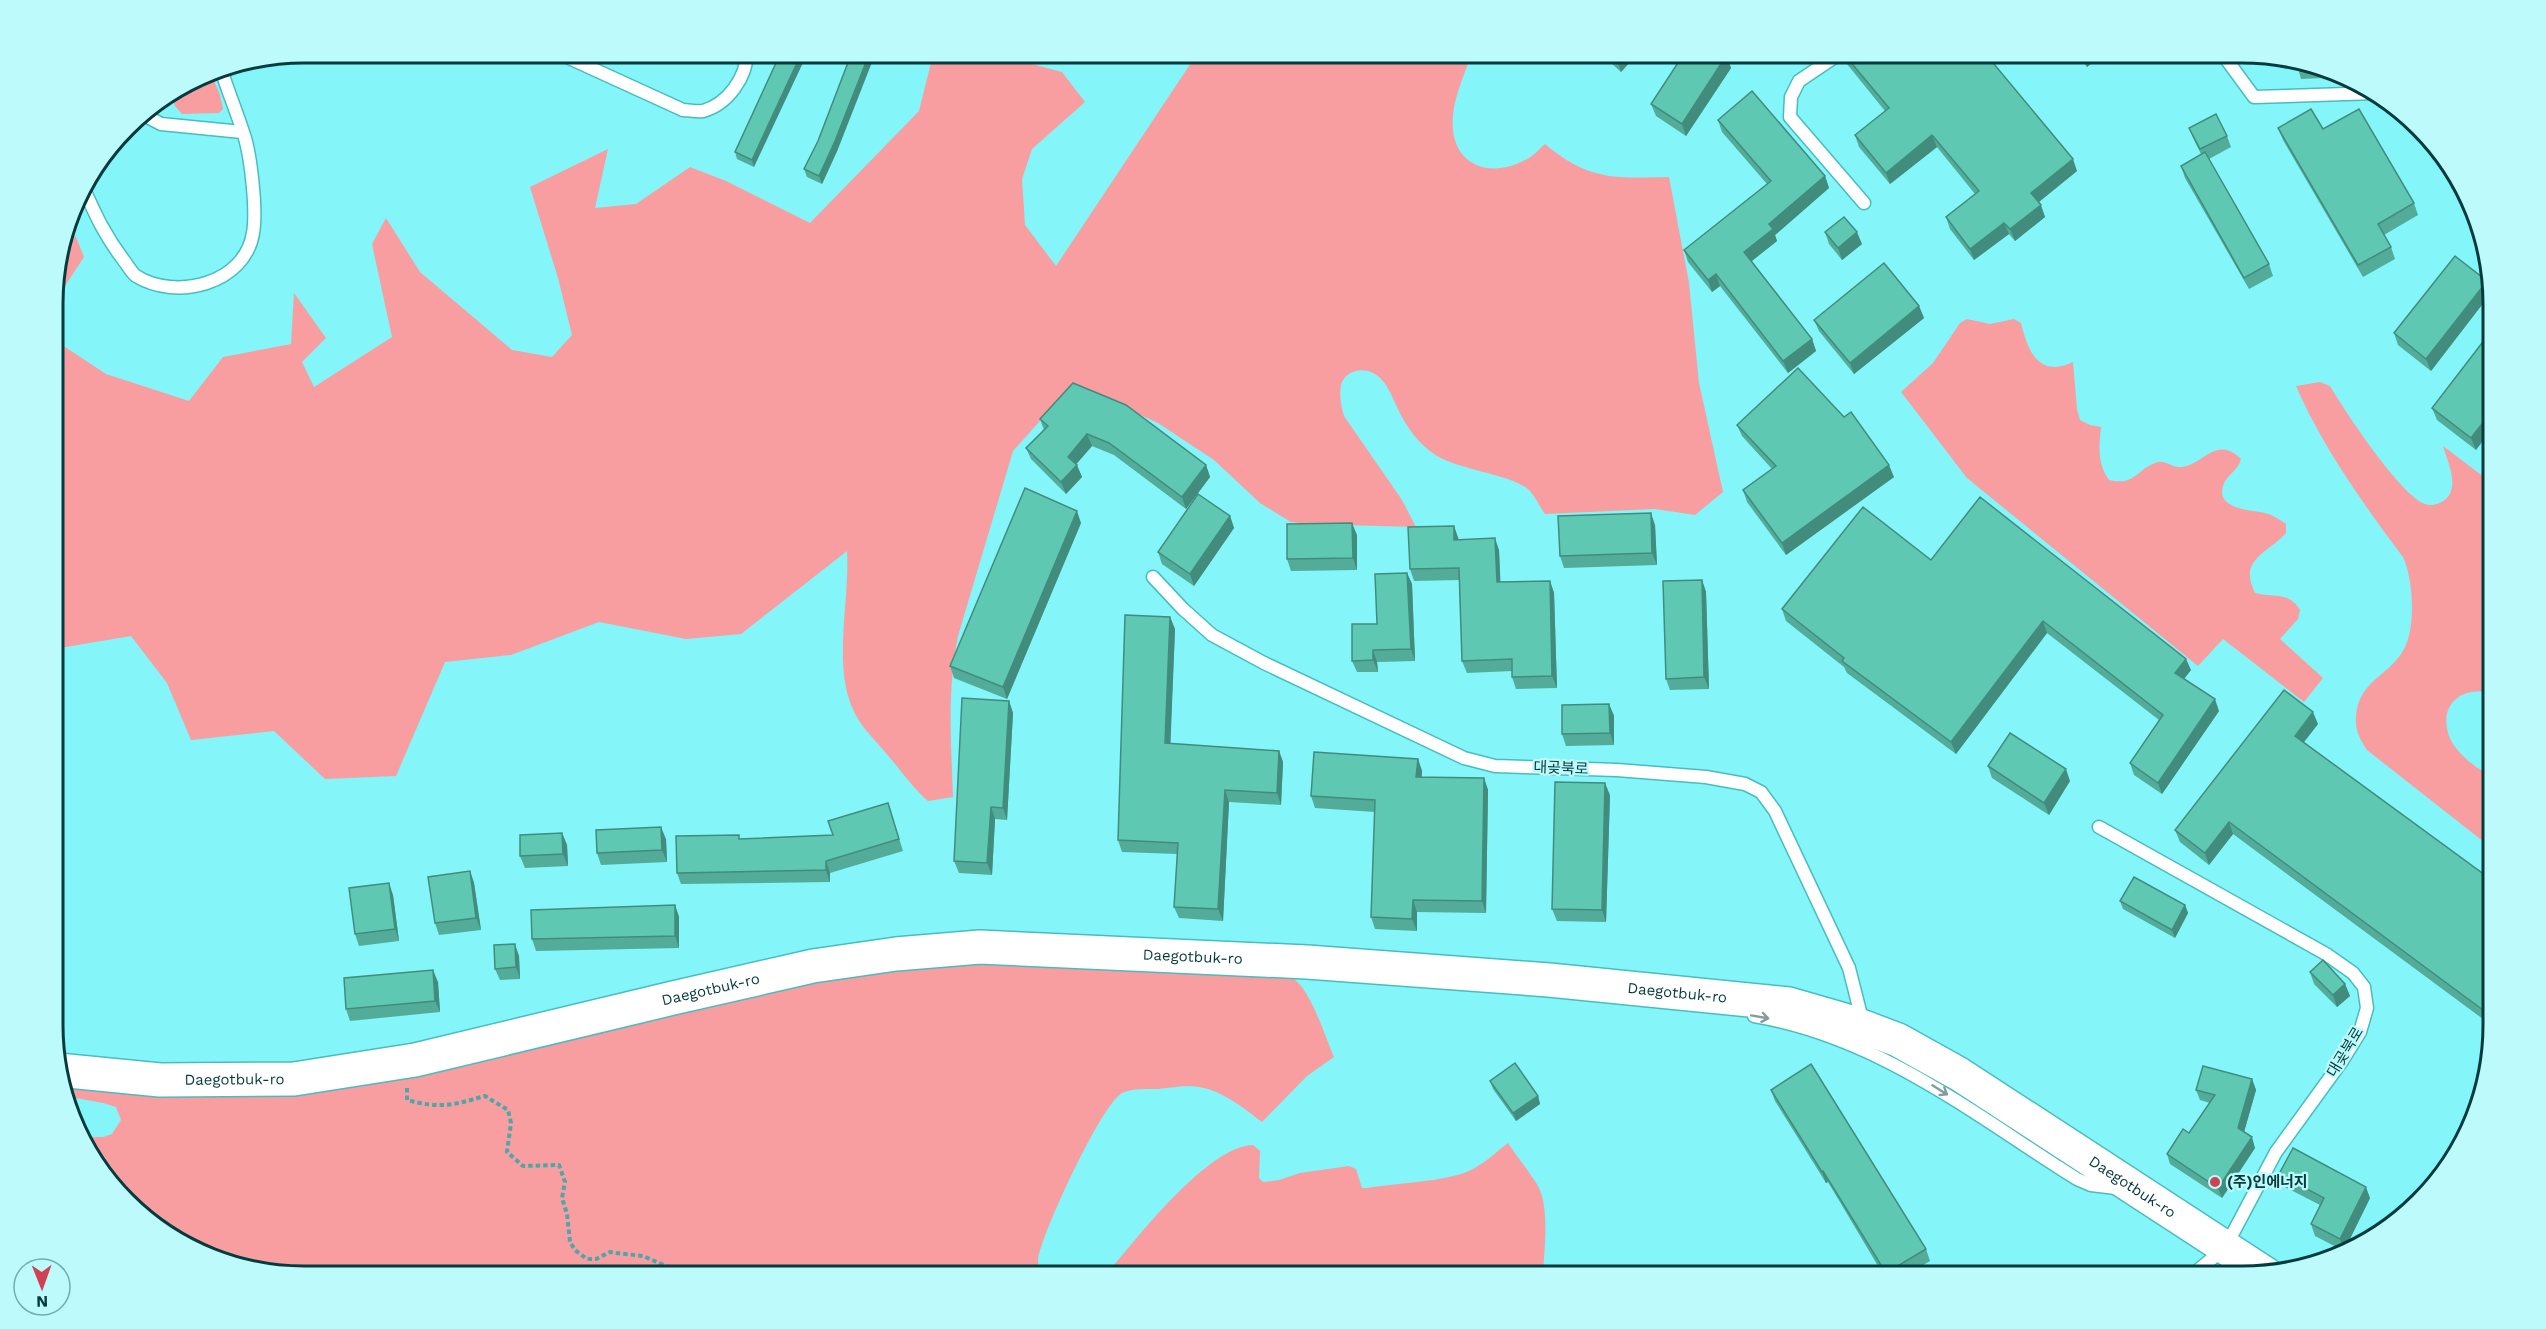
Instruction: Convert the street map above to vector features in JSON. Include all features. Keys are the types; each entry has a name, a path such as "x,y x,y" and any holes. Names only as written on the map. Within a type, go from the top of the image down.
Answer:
{"street":[{"name":"Daegotbuk-ro","path":"68,1071 160,1080 294,1079 415,1060 813,966 896,954 980,947 1318,963 1549,980 1789,1004 1898,1040 1959,1074 2251,1265"}],"lane":[{"path":"580,63 683,110 702,111 726,98 741,79 747,63"},
{"path":"1826,63 1799,81 1791,97 1790,117 1864,203"},
{"path":"2229,63 2254,97 2360,94"},
{"path":"88,197 106,236 135,276 165,287 200,286 226,276 242,261 253,234 254,204 242,132 224,77"},
{"path":"151,118 162,124 242,132"},
{"name":"대곶북로","path":"1153,577 1212,635 1264,663 1464,758 1495,765 1617,770 1706,777 1745,784 1761,792 1775,811 1849,968 1864,1027"},
{"name":"대곶북로","path":"2099,827 2326,954 2354,973 2364,987 2367,1008 2360,1032 2342,1061 2276,1152 2225,1248 2203,1266"},
{"path":"1707,996 1740,1013 1780,1022 1860,1048 1922,1078 2077,1179 2107,1188 2131,1188"}],"path":[{"path":"415,1060 401,1077 407,1080 407,1100 431,1106 454,1105 485,1096 508,1110 511,1124 507,1152 523,1166 559,1165 565,1182 562,1198 567,1214 570,1242 575,1250 587,1259 596,1260 610,1252 643,1256 666,1266"}],"shaded area":[{"path":"931,63 1028,63 1062,72 1085,102 1032,149 1022,179 1025,225 1056,266 1191,63 1468,63 1456,100 1453,132 1457,146 1474,164 1485,168 1512,165 1530,158 1545,144 1575,165 1603,175 1669,177 1689,283 1699,383 1723,492 1695,515 1655,509 1545,514 1530,491 1523,485 1447,461 1430,451 1408,428 1384,382 1371,372 1359,370 1348,375 1341,385 1344,416 1402,500 1416,527 1291,522 1260,503 1214,460 1158,423 1073,384 1013,451 958,636 952,676 953,797 928,801 858,720 846,690 843,651 847,551 741,634 686,639 599,622 511,655 445,662 396,776 325,779 274,731 191,740 167,683 131,636 63,647 63,346 106,374 189,401 223,357 291,344 294,293 326,338 302,362 314,387 392,337 372,244 386,218 420,272 512,350 552,357 572,335 558,278 530,187 608,149 595,208 636,204 690,167 726,181 810,223 919,111"},
{"path":"214,80 223,109 219,113 182,114 174,102 183,95"},
{"path":"73,235 84,257 64,287"},
{"path":"1967,319 1990,324 2014,319 2021,323 2027,344 2043,364 2052,367 2073,362 2080,420 2101,427 2099,448 2102,467 2109,480 2130,479 2158,462 2178,467 2186,466 2216,451 2232,452 2241,459 2223,486 2224,500 2236,507 2271,515 2286,524 2286,533 2252,565 2251,582 2255,593 2286,598 2296,604 2300,610 2298,619 2280,639 2323,678 2304,702 2223,639 2198,666 1967,478 1901,392 1933,363 1960,323"},
{"path":"2320,382 2330,386 2388,469 2402,486 2425,504 2439,503 2450,494 2451,473 2443,446 2483,476 2483,691 2472,692 2455,700 2450,706 2446,725 2452,743 2462,755 2483,771 2483,841 2367,750 2358,734 2356,716 2363,694 2399,657 2408,638 2412,614 2409,577 2403,557 2331,453 2296,386"},
{"path":"930,951 1289,977 1299,983 1311,1002 1334,1057 1307,1076 1262,1122 1229,1098 1200,1087 1140,1089 1122,1093 1101,1120 1087,1144 1061,1198 1042,1245 1038,1259 1039,1266 304,1266 272,1264 241,1258 212,1248 183,1234 133,1196 113,1172 90,1137 112,1134 121,1120 116,1107 74,1098 70,1084 167,1092"},
{"path":"1508,1143 1538,1186 1542,1195 1545,1218 1543,1266 1113,1266 1152,1220 1194,1178 1215,1161 1235,1150 1253,1145 1260,1151 1259,1178 1263,1182 1279,1180 1300,1173 1349,1166 1356,1169 1362,1188 1367,1188 1458,1175 1480,1165"}],"building":[{"path":"776,63 797,63 752,160 735,152"},
{"path":"848,63 866,63 819,176 804,169 818,141"},
{"path":"1678,63 1721,63 1682,124 1651,104"},
{"path":"1851,63 1993,63 2073,159 2031,193 2041,205 2010,229 2004,223 1970,249 1946,217 1979,191 1932,135 1886,173 1855,135 1889,108"},
{"path":"1752,91 1825,176 1769,224 1773,229 1744,252 1812,339 1783,361 1716,274 1708,280 1684,250 1771,181 1718,120"},
{"path":"2311,109 2323,129 2359,109 2414,203 2378,224 2391,247 2358,265 2278,128"},
{"path":"2216,114 2227,136 2200,149 2189,128"},
{"path":"2205,152 2269,264 2244,278 2181,166"},
{"path":"1844,217 1857,232 1838,248 1825,232"},
{"path":"2455,256 2481,277 2482,287 2426,359 2394,333"},
{"path":"1884,263 1919,306 1850,363 1814,320"},
{"path":"2483,342 2483,423 2471,438 2432,408"},
{"path":"1798,368 1844,417 1851,412 1889,465 1782,543 1743,490 1776,466 1737,425"},
{"path":"1073,383 1126,405 1206,465 1182,497 1109,443 1087,434 1068,457 1077,465 1061,482 1026,448 1048,426 1040,419"},
{"path":"1025,488 1077,511 1003,687 950,666"},
{"path":"1198,494 1230,516 1190,574 1158,552"},
{"path":"1980,497 2186,659 2175,673 2215,699 2158,783 2130,763 2163,715 2043,621 1951,742 1842,661 1844,658 1782,609 1863,507 1931,560"},
{"path":"1651,513 1652,553 1560,556 1558,516"},
{"path":"1352,523 1353,558 1287,559 1287,524"},
{"path":"1454,526 1454,540 1495,538 1497,582 1550,581 1552,676 1512,677 1512,659 1462,661 1459,568 1410,569 1408,527"},
{"path":"1407,573 1411,649 1373,650 1373,660 1352,661 1352,624 1377,624 1375,574"},
{"path":"1702,580 1704,677 1666,679 1663,581"},
{"path":"1125,615 1170,617 1165,743 1279,751 1277,793 1225,790 1218,909 1174,907 1178,843 1118,840"},
{"path":"2284,690 2313,712 2295,736 2483,874 2483,1010 2229,822 2205,853 2175,830"},
{"path":"962,698 1009,701 1003,808 991,807 987,863 954,861"},
{"path":"1609,704 1610,733 1562,734 1562,705"},
{"path":"2010,733 2066,769 2044,803 1988,766"},
{"path":"1314,752 1418,759 1416,777 1484,778 1482,901 1413,900 1412,919 1371,917 1375,800 1311,796"},
{"path":"1555,782 1605,783 1602,910 1552,909"},
{"path":"888,803 899,839 826,861 826,870 677,873 676,836 739,835 739,839 833,835 828,821"},
{"path":"661,827 662,850 597,853 596,830"},
{"path":"562,833 563,854 520,856 520,835"},
{"path":"470,871 476,918 435,923 428,877"},
{"path":"2134,877 2185,905 2172,930 2120,901"},
{"path":"389,883 395,929 355,934 349,888"},
{"path":"675,905 675,936 532,939 531,910"},
{"path":"515,944 516,967 495,969 494,945"},
{"path":"2323,960 2345,984 2333,995 2310,972"},
{"path":"433,970 435,1001 346,1009 344,978"},
{"path":"1515,1063 1538,1096 1513,1113 1490,1081"},
{"path":"1811,1064 1926,1249 1898,1266 1882,1266 1771,1090"},
{"path":"2203,1066 2252,1079 2238,1128 2252,1137 2218,1188 2167,1154 2183,1129 2189,1133 2215,1095 2196,1090"},
{"path":"2293,1148 2366,1187 2340,1239 2311,1224 2324,1198 2279,1174"}],"place":[{"name":"(주)인에너지","path":"2215,1182"}]}
